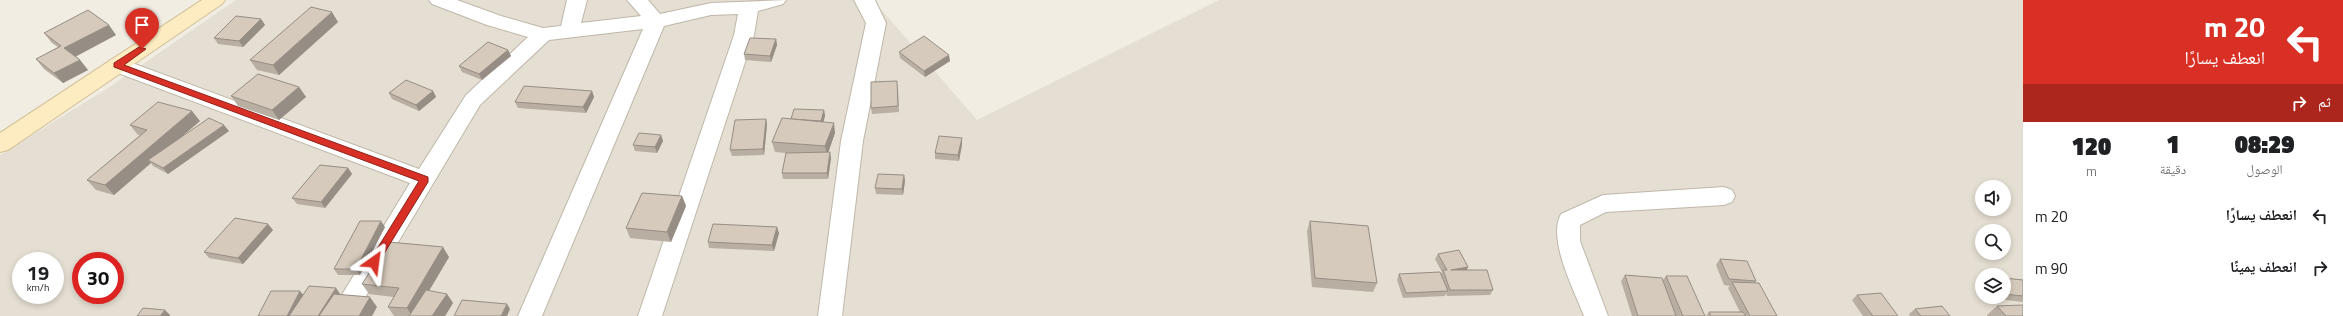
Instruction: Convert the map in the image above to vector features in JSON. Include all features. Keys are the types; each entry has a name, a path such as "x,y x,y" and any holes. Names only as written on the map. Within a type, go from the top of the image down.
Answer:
{"main road":[{"path":"0,144 215,0"}],"street":[{"path":"439,0 494,21 543,34 656,21 711,9 749,7 776,0"},
{"path":"569,32 577,0"},
{"path":"637,0 656,21"},
{"path":"830,316 852,141 876,23 867,3 864,0"},
{"path":"650,316 744,35 749,7"},
{"path":"530,316 656,21"},
{"path":"341,316 473,100 543,34"},
{"path":"117,65 424,180"},
{"path":"1596,316 1568,241 1569,220 1602,204 1724,196"}],"shaded area":[{"path":"236,0 873,0 977,120 1219,0 2023,0 2023,316 0,316 0,155 108,88"}],"building":[{"path":"311,7 332,12 273,65 250,60"},
{"path":"88,10 109,25 64,48 80,60 54,73 36,59 61,46 44,33"},
{"path":"236,16 261,19 239,41 214,38"},
{"path":"924,36 949,55 924,71 899,52"},
{"path":"750,38 776,39 770,56 744,54"},
{"path":"488,42 508,50 479,74 459,66"},
{"path":"258,74 299,87 272,110 231,96"},
{"path":"406,80 433,91 416,105 389,93"},
{"path":"897,81 898,106 871,108 871,82"},
{"path":"524,86 592,91 583,107 515,102"},
{"path":"158,102 192,111 105,185 87,180 147,130 130,125"},
{"path":"794,109 824,110 821,121 791,119"},
{"path":"209,118 224,125 163,168 148,160"},
{"path":"782,118 834,123 825,146 772,142"},
{"path":"766,119 763,149 730,150 735,120"},
{"path":"639,133 661,135 655,147 633,145"},
{"path":"939,136 962,138 958,155 935,153"},
{"path":"830,152 827,173 782,173 786,153"},
{"path":"320,165 348,168 321,202 292,198"},
{"path":"878,174 904,175 902,189 875,188"},
{"path":"642,193 682,196 667,232 626,228"},
{"path":"235,218 268,224 238,258 204,252"},
{"path":"360,221 381,221 356,269 334,269"},
{"path":"1310,221 1368,226 1377,283 1315,278"},
{"path":"713,224 777,227 772,245 708,242"},
{"path":"389,242 443,247 407,308 388,307 399,288 362,284"},
{"path":"1459,250 1468,267 1451,270 1487,270 1493,290 1450,290 1443,270 1447,270 1438,254"},
{"path":"1720,259 1747,261 1756,281 1729,279"},
{"path":"1440,272 1448,291 1406,293 1399,274"},
{"path":"1625,275 1662,278 1676,316 1638,316"},
{"path":"1666,276 1687,276 1705,316 1683,316"},
{"path":"2011,279 2023,280 2023,296 2011,295"},
{"path":"1732,282 1759,283 1777,316 1750,316"},
{"path":"309,286 336,288 318,316 289,316"},
{"path":"426,290 447,294 432,316 409,316"},
{"path":"271,291 300,291 287,316 258,316"},
{"path":"1881,293 1898,316 1873,316 1857,295"},
{"path":"334,294 370,297 359,316 319,316"},
{"path":"462,300 507,304 501,316 454,316"},
{"path":"2023,305 2023,316 2006,316 1997,306"},
{"path":"1942,306 1950,316 1921,316 1915,309"},
{"path":"143,308 165,310 160,316 137,316"},
{"path":"1709,312 1743,312 1746,316 1711,316"}],"route":[{"path":"142,49 117,65 424,180 374,262"}]}
